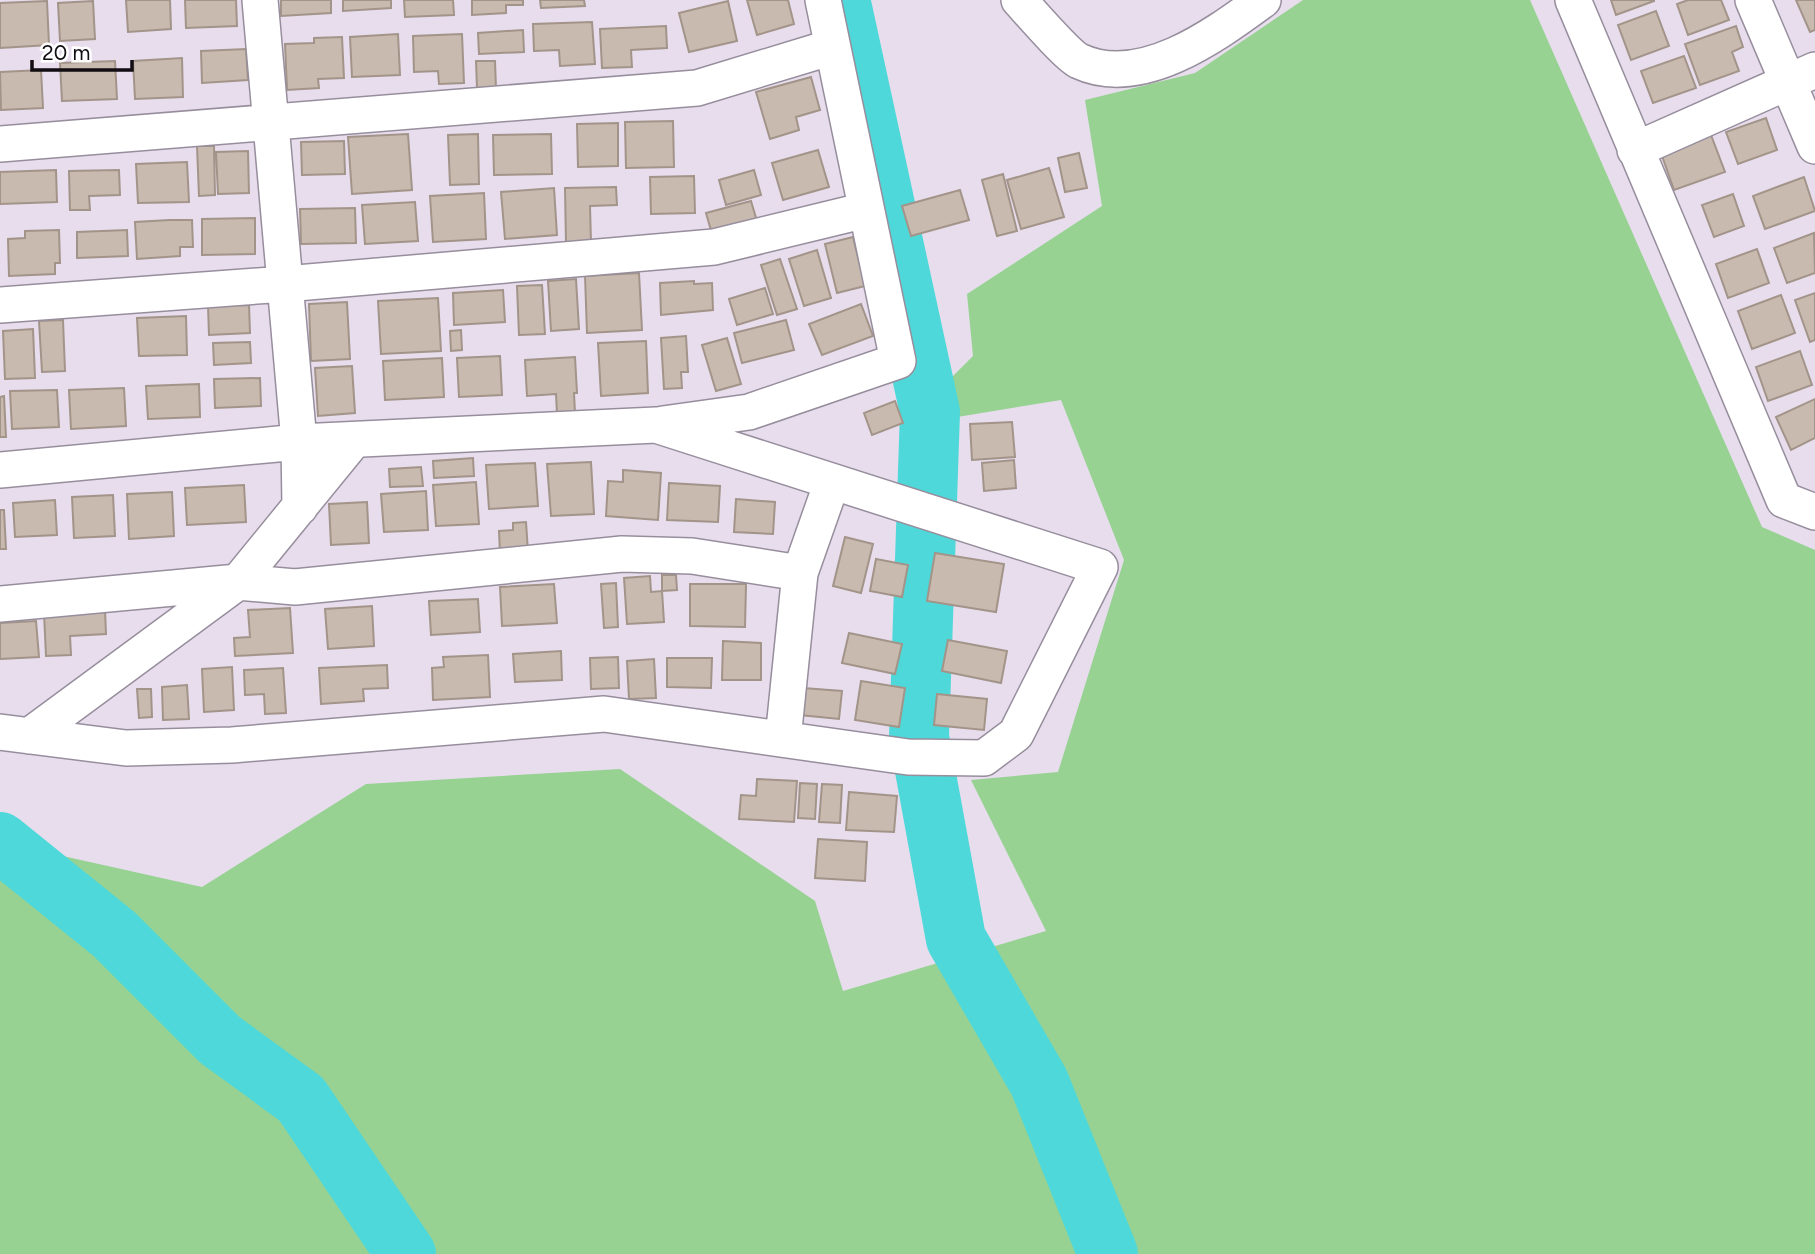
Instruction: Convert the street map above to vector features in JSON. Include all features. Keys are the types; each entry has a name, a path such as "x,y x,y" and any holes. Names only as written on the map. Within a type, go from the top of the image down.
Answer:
{"street":[{"path":"260,0 299,442 300,507"},
{"path":"0,470 299,442 656,425 749,412 898,361 822,0"},
{"path":"1018,0 1077,60 1111,69 1149,65 1210,38 1263,0"},
{"path":"1573,0 1784,500 1815,512"},
{"path":"1753,0 1801,76 1815,146"},
{"path":"0,144 697,88 832,47"},
{"path":"1635,150 1801,76"},
{"path":"0,305 285,284 714,247 866,210"},
{"path":"14,734 126,748 232,745 604,714 919,756 984,758 1016,734 1100,567 656,425"},
{"path":"14,734 238,582 354,440"},
{"path":"783,739 800,573 832,482"},
{"path":"0,604 238,582 295,587 622,554 692,556 800,573"}],"green space":[{"path":"1303,0 1530,0 1762,527 1815,550 1815,1254 0,1254 0,842 202,887 366,784 620,769 815,901 843,991 1046,931 971,780 1058,772 1124,560 1061,400 945,419 937,392 973,356 967,294 1102,206 1085,100 1195,73"}],"building":[{"path":"126,0 170,0 171,29 128,32"},
{"path":"185,0 236,0 237,26 186,28"},
{"path":"281,0 331,0 331,13 281,16"},
{"path":"343,0 391,0 391,8 343,11"},
{"path":"404,0 453,0 454,15 405,17"},
{"path":"472,0 523,0 523,5 506,5 506,13 472,15"},
{"path":"540,0 584,0 585,6 541,8"},
{"path":"747,0 788,0 794,24 757,35"},
{"path":"1611,0 1654,0 1654,1 1616,15"},
{"path":"1688,0 1721,0 1729,20 1688,35 1677,4"},
{"path":"1796,0 1815,0 1815,30 1810,32"},
{"path":"47,1 49,45 0,48 0,3"},
{"path":"93,1 95,39 60,41 58,3"},
{"path":"728,1 737,41 689,52 679,13"},
{"path":"1656,11 1669,46 1631,60 1618,25"},
{"path":"592,22 595,64 560,66 559,50 534,51 533,24"},
{"path":"666,26 667,48 631,50 632,67 602,68 600,29"},
{"path":"1736,26 1743,47 1732,52 1739,71 1700,85 1685,44"},
{"path":"523,30 524,52 479,54 478,33"},
{"path":"398,34 400,75 352,77 350,37"},
{"path":"462,34 464,83 439,84 438,71 414,72 413,36"},
{"path":"342,37 344,78 318,79 319,88 287,90 285,44 314,43 314,38"},
{"path":"246,49 248,80 202,83 201,51"},
{"path":"1684,56 1696,88 1653,103 1641,71"},
{"path":"182,58 183,97 135,99 133,61"},
{"path":"115,61 117,99 62,101 60,63"},
{"path":"476,61 495,61 496,88 477,88"},
{"path":"41,70 43,108 1,110 0,72"},
{"path":"811,77 820,110 796,117 799,130 770,139 756,92"},
{"path":"1766,118 1777,150 1738,164 1726,132"},
{"path":"673,121 674,167 626,168 625,122"},
{"path":"618,123 618,166 578,167 577,124"},
{"path":"408,134 412,190 352,194 348,137"},
{"path":"478,134 479,184 450,185 448,135"},
{"path":"551,134 552,174 494,175 493,135"},
{"path":"1711,135 1725,172 1674,190 1661,153"},
{"path":"344,141 345,174 302,175 301,142"},
{"path":"197,146 214,146 215,195 199,196"},
{"path":"818,150 829,187 783,200 772,163"},
{"path":"248,151 249,193 218,194 216,152"},
{"path":"1079,153 1087,188 1065,192 1058,158"},
{"path":"187,162 189,202 138,203 136,164"},
{"path":"1049,168 1064,217 1021,229 1007,180"},
{"path":"56,170 57,202 0,204 0,172"},
{"path":"119,170 120,195 89,196 90,210 70,210 69,171"},
{"path":"754,170 761,195 726,205 719,180"},
{"path":"1003,174 1017,231 997,236 982,180"},
{"path":"694,176 695,213 651,214 650,177"},
{"path":"1804,177 1815,211 1765,229 1753,196"},
{"path":"616,187 617,205 590,206 591,243 566,243 565,188"},
{"path":"554,188 557,235 505,239 501,192"},
{"path":"960,190 969,220 911,236 902,206"},
{"path":"484,193 486,239 433,242 430,196"},
{"path":"1733,194 1744,226 1714,237 1702,205"},
{"path":"751,201 759,228 714,241 706,213"},
{"path":"415,202 418,241 365,244 362,205"},
{"path":"355,208 356,243 301,244 300,209"},
{"path":"255,218 255,254 202,255 202,219"},
{"path":"192,220 193,247 180,247 180,256 137,259 135,222"},
{"path":"59,230 60,263 55,263 55,274 9,276 8,239 25,238 25,231"},
{"path":"127,230 128,256 77,258 77,232"},
{"path":"1814,233 1815,273 1787,283 1774,248"},
{"path":"853,237 865,286 837,293 825,244"},
{"path":"1757,249 1769,283 1728,298 1716,264"},
{"path":"817,250 831,298 804,306 789,259"},
{"path":"780,259 797,309 777,315 761,265"},
{"path":"639,273 642,330 587,333 585,276"},
{"path":"576,279 579,329 551,331 548,281"},
{"path":"694,281 694,284 712,283 713,310 661,315 660,283"},
{"path":"542,285 545,334 519,335 517,286"},
{"path":"765,288 773,314 737,325 729,299"},
{"path":"503,290 505,322 454,325 453,293"},
{"path":"1815,293 1815,340 1810,342 1795,300"},
{"path":"1781,295 1795,333 1752,349 1738,311"},
{"path":"438,298 441,351 381,354 378,301"},
{"path":"347,302 350,359 311,361 309,304"},
{"path":"861,304 873,336 822,355 809,324"},
{"path":"249,305 250,333 209,335 208,306"},
{"path":"186,316 187,355 139,356 137,318"},
{"path":"63,320 65,371 42,372 39,321"},
{"path":"786,320 794,350 742,363 734,333"},
{"path":"33,329 35,378 5,379 3,331"},
{"path":"461,330 462,350 451,351 450,331"},
{"path":"686,336 688,372 681,372 682,388 664,389 661,338"},
{"path":"727,338 741,384 716,391 702,345"},
{"path":"646,341 648,393 601,396 598,343"},
{"path":"250,342 251,363 214,365 213,343"},
{"path":"1800,351 1812,385 1768,401 1756,367"},
{"path":"500,356 502,395 459,397 457,358"},
{"path":"575,357 575,413 557,414 556,394 527,396 525,360"},
{"path":"442,358 444,397 385,400 383,361"},
{"path":"352,366 355,413 318,416 315,368"},
{"path":"260,378 261,406 215,408 214,379"},
{"path":"199,384 200,417 148,419 146,386"},
{"path":"124,388 126,426 71,429 69,390"},
{"path":"57,390 59,427 12,429 10,391"},
{"path":"4,396 6,437 0,437 0,397"},
{"path":"1815,399 1815,438 1791,450 1776,417"},
{"path":"895,401 903,423 872,435 864,413"},
{"path":"1012,422 1015,457 972,460 970,424"},
{"path":"473,458 474,476 434,478 433,461"},
{"path":"1014,460 1016,488 984,491 982,463"},
{"path":"591,462 594,514 551,516 547,464"},
{"path":"535,463 538,506 489,509 486,465"},
{"path":"421,467 423,486 390,487 389,469"},
{"path":"623,470 661,473 658,520 606,516 608,481 623,482"},
{"path":"476,482 479,524 436,526 433,485"},
{"path":"669,483 720,486 718,522 667,520"},
{"path":"244,485 246,522 187,525 185,488"},
{"path":"426,491 428,530 384,532 381,494"},
{"path":"172,492 174,536 129,539 127,494"},
{"path":"113,495 115,536 74,538 72,497"},
{"path":"736,499 775,502 773,534 734,532"},
{"path":"55,500 57,535 15,537 13,503"},
{"path":"367,502 369,543 331,545 329,504"},
{"path":"0,510 4,510 6,549 0,549"},
{"path":"526,522 528,552 500,553 499,531 513,530 513,523"},
{"path":"845,537 873,544 861,593 833,586"},
{"path":"935,553 1004,564 996,612 927,601"},
{"path":"876,559 908,565 902,597 870,591"},
{"path":"662,575 676,575 677,590 662,591"},
{"path":"650,576 651,592 662,591 664,622 627,624 624,578"},
{"path":"616,583 618,627 604,628 601,584"},
{"path":"554,584 557,623 502,626 500,587"},
{"path":"690,584 746,584 745,627 690,626"},
{"path":"478,599 480,632 431,635 429,601"},
{"path":"372,606 374,646 328,649 325,609"},
{"path":"290,608 293,653 235,656 234,638 250,637 248,610"},
{"path":"105,610 106,634 70,636 71,655 46,656 44,613"},
{"path":"36,621 39,657 0,659 0,623"},
{"path":"849,633 902,644 895,674 842,663"},
{"path":"948,640 1007,651 1001,683 942,671"},
{"path":"723,641 761,643 761,680 722,680"},
{"path":"561,651 562,680 515,682 513,654"},
{"path":"488,655 490,697 433,700 432,668 444,667 443,657"},
{"path":"618,657 619,688 591,689 590,658"},
{"path":"667,658 712,658 711,688 667,687"},
{"path":"654,659 656,698 629,699 627,661"},
{"path":"387,665 388,688 363,689 364,701 321,704 319,668"},
{"path":"232,667 234,710 204,712 202,669"},
{"path":"283,668 286,713 265,714 264,694 245,695 244,670"},
{"path":"861,681 905,688 899,727 855,720"},
{"path":"187,685 189,719 163,720 162,687"},
{"path":"803,688 842,691 839,719 800,715"},
{"path":"137,689 151,689 152,717 139,718"},
{"path":"937,694 987,699 984,730 934,725"},
{"path":"757,779 797,781 794,822 739,819 741,795 756,796"},
{"path":"800,783 817,784 815,819 798,818"},
{"path":"822,784 842,785 840,823 819,822"},
{"path":"849,792 897,796 894,832 846,830"},
{"path":"818,839 867,842 865,881 815,878"}],"waterway":[{"path":"842,8 930,412 919,737 956,939 1039,1082 1108,1254"},
{"path":"0,842 114,934 220,1040 301,1099 406,1254"}]}
